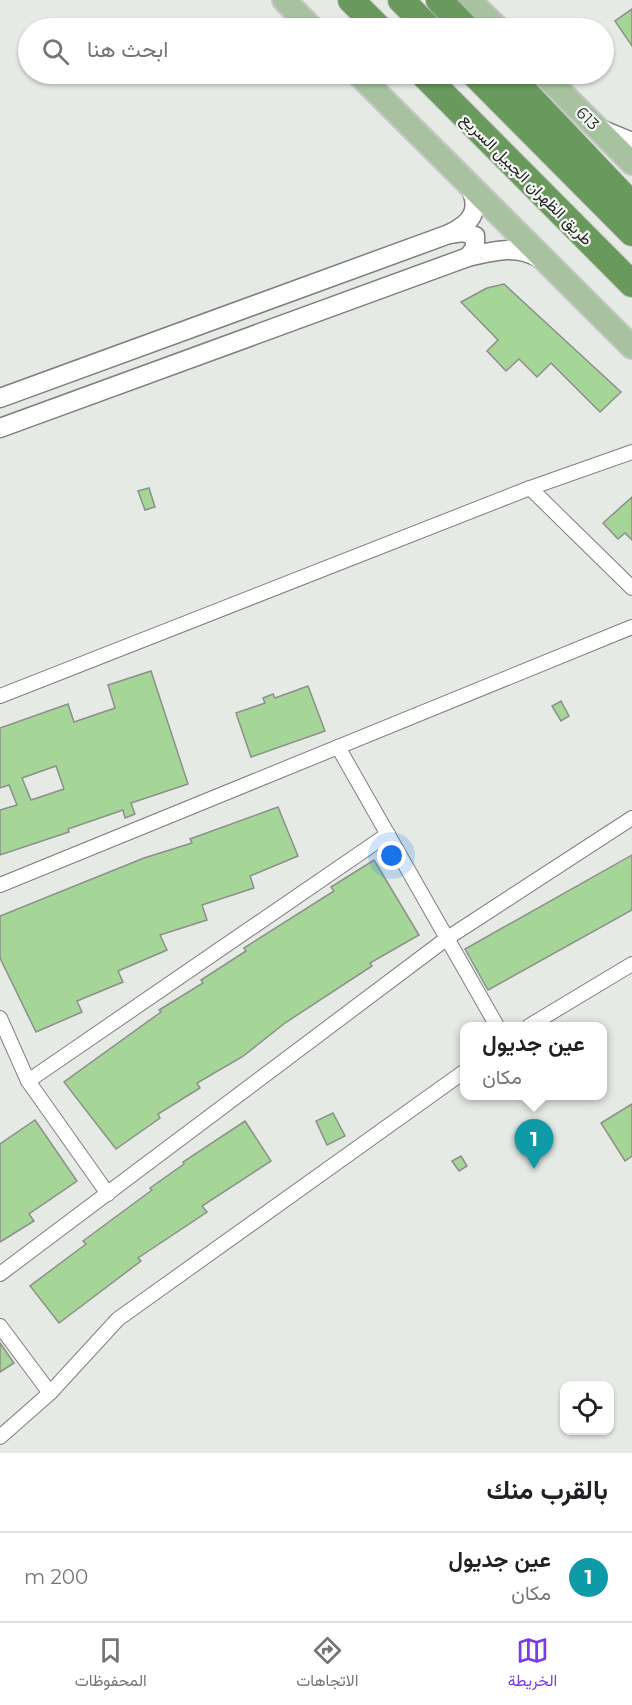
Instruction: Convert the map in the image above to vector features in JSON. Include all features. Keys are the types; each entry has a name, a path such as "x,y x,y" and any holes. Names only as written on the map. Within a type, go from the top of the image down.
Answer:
{"highway":[{"path":"351,0 369,18"},
{"path":"401,0 419,18"},
{"path":"439,0 456,18"},
{"name":"طريق الظهران الجبيل السريع","path":"433,84 632,284"},
{"path":"484,84 632,233"},
{"path":"517,84 632,205"}],"main road":[{"path":"284,0 302,18"},
{"path":"469,0 488,18"},
{"path":"368,84 632,347"},
{"name":"613","path":"553,84 632,163"}],"street":[{"path":"598,128 632,142"},
{"path":"0,398 461,229 474,212 474,195 466,180"},
{"path":"449,234 463,232 475,236 477,244 468,257"},
{"path":"0,428 468,257 511,248 528,251 552,265"},
{"path":"0,696 530,488 632,452"},
{"path":"530,488 632,588"},
{"path":"0,885 632,627"},
{"path":"338,747 495,1022"},
{"path":"0,1274 446,939 632,818"},
{"path":"28,1081 388,834"},
{"path":"536,1022 632,964"},
{"path":"0,1018 28,1081 108,1194"},
{"path":"0,1437 50,1393 118,1319 460,1075"},
{"path":"0,1326 50,1393"}],"building":[{"path":"632,9 632,46 615,21"},
{"path":"504,284 621,392 600,412 551,363 537,377 519,359 506,371 487,351 498,340 461,302 487,288"},
{"path":"149,488 155,507 145,510 138,491"},
{"path":"632,497 632,540 625,533 618,539 603,523"},
{"path":"151,671 188,784 131,803 135,814 125,818 123,810 68,829 69,832 0,855 0,810 17,805 9,785 0,788 0,728 68,704 74,722 115,708 108,685","holes":["56,766 64,789 31,800 22,778"]},
{"path":"308,686 325,731 251,757 236,713 265,703 263,698 273,694 275,698"},
{"path":"561,701 569,716 561,721 552,706"},
{"path":"278,807 298,856 250,876 254,888 202,905 207,920 160,935 167,950 118,971 123,982 77,1001 82,1012 36,1032 0,958 0,916 144,858 192,843 190,839"},
{"path":"632,855 632,910 488,990 465,949"},
{"path":"374,860 419,935 370,963 372,966 285,1023 242,1057 197,1083 200,1088 158,1114 160,1118 116,1149 64,1082 161,1012 159,1010 203,983 201,980 246,951 244,948 334,891 331,887"},
{"path":"632,1104 632,1156 625,1161 601,1123"},
{"path":"333,1113 345,1136 327,1145 316,1121"},
{"path":"35,1120 77,1181 29,1214 34,1221 0,1242 0,1144"},
{"path":"245,1121 271,1161 202,1206 207,1212 138,1258 141,1261 59,1323 30,1286 86,1244 83,1241 152,1190 150,1188 184,1164 183,1162"},
{"path":"461,1156 467,1166 459,1171 452,1161"},
{"path":"0,1343 14,1363 0,1372"}],"place":[{"name":"عين جديول","path":"534,1169"}]}
